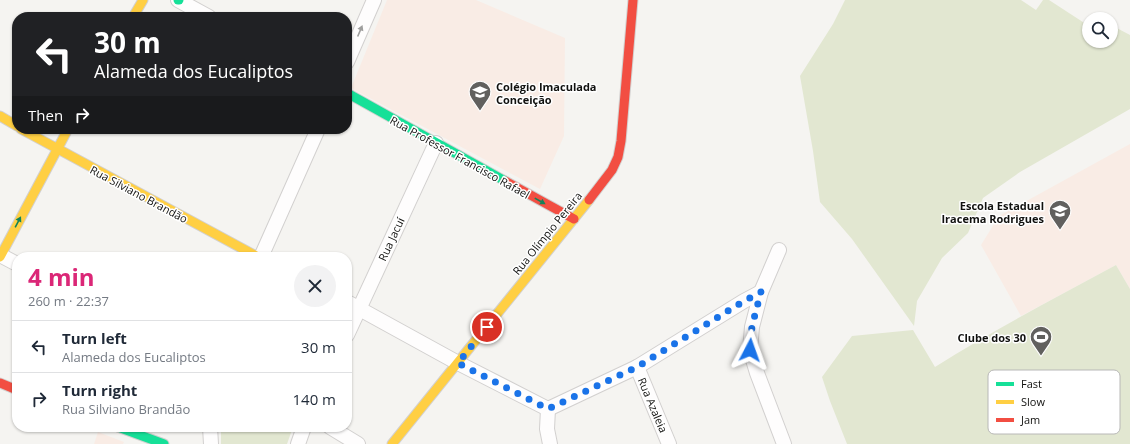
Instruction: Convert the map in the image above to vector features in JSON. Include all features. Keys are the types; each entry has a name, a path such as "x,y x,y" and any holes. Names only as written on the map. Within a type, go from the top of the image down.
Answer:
{"street":[{"path":"136,12 143,0"},
{"path":"178,0 199,12"},
{"path":"352,51 374,0"},
{"name":"Rua Olímpio Pereira","path":"392,444 612,170 618,157 621,141 633,0"},
{"name":"Rua Professor Francisco Rafael","path":"352,96 574,219"},
{"path":"0,116 12,123"},
{"name":"Rua Silviano Brandão","path":"30,134 250,252"},
{"path":"12,262 0,256 65,134"},
{"path":"261,252 316,134"},
{"name":"Rua Jacuí","path":"352,325 436,143"},
{"path":"779,250 761,292 752,326 750,350 757,373 784,444"},
{"path":"548,409 637,367 761,292"},
{"path":"352,304 458,363 548,409"},
{"name":"Rua Azaleia","path":"637,367 669,444"},
{"path":"0,383 12,388"},
{"path":"548,409 547,429 550,444"},
{"path":"132,432 164,444"},
{"path":"210,432 211,444"},
{"path":"298,444 302,432"},
{"path":"338,432 358,444"}],"shaded area":[{"name":"Colégio Imaculada Conceição","path":"387,0 476,0 565,38 564,136 540,189 352,89"},
{"name":"Escola Estadual Iracema Rodrigues","path":"1130,144 1130,289 1116,265 1021,316 981,245 999,216"},
{"path":"98,432 124,442 123,444 94,444"}],"green space":[{"path":"845,0 1021,0 1036,10 1043,0 1049,0 1082,21 1082,48 1118,48 1118,29 1130,35 1130,109 1020,172 983,198 968,233 942,258 917,301 914,326 852,239 820,202 800,76 833,24"},
{"name":"Clube dos 30","path":"1116,265 1130,289 1130,444 847,444 822,377 852,336 913,330 935,367 1047,302"},
{"path":"221,432 291,432 287,444 221,444"}],"traffic: fast":[{"path":"352,96 505,181"},
{"path":"132,432 164,444"}],"traffic: slow":[{"path":"136,12 143,0"},
{"path":"0,116 12,123"},
{"path":"30,134 249,252"},
{"path":"0,257 65,134"},
{"path":"392,444 589,200"}],"traffic: jam":[{"path":"589,200 612,170 618,157 621,141 633,0"},
{"path":"505,181 574,219"},
{"path":"0,383 12,388"}],"place":[{"name":"Colégio Imaculada Conceição","path":"480,112"},
{"name":"Escola Estadual Iracema Rodrigues","path":"1060,230"},
{"name":"Clube dos 30","path":"1041,356"}],"route":[{"path":"487,327 458,363 548,409 637,367 761,292 752,326 750,350"}]}
